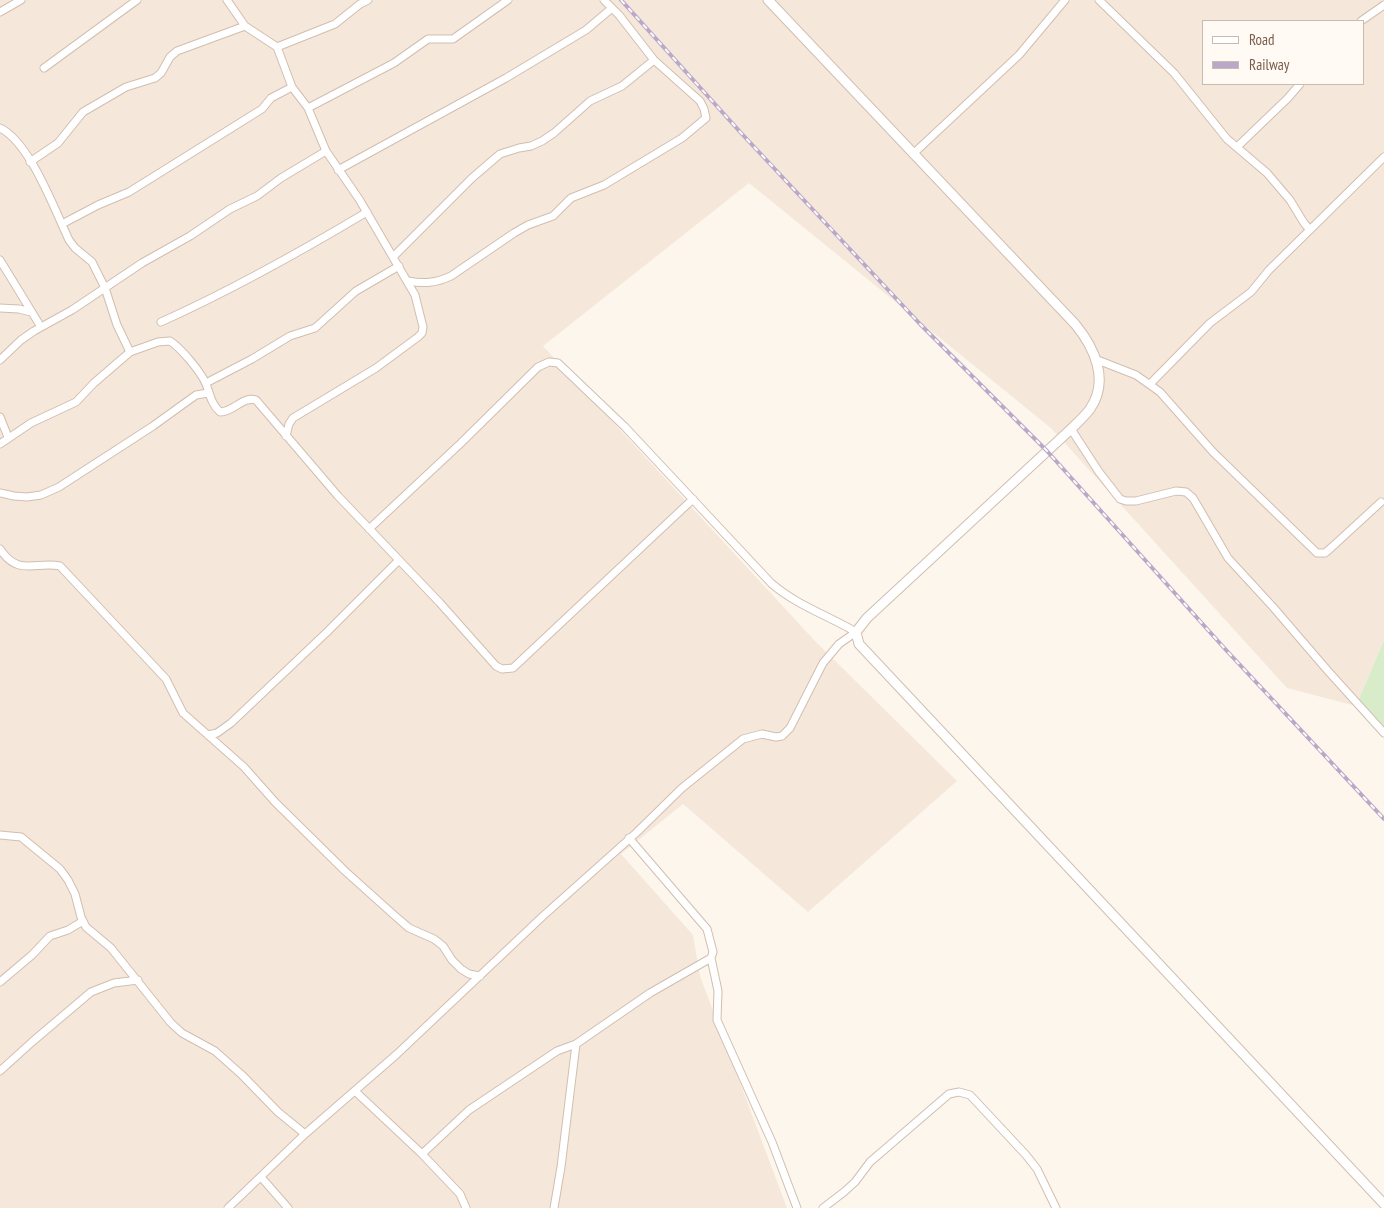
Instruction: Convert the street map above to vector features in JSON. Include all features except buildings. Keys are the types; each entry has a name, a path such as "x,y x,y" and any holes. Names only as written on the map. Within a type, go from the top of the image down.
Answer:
{"street":[{"path":"0,12 21,0"},
{"path":"44,68 137,0"},
{"path":"227,0 245,26 277,47 292,87 308,108 326,151 367,212 408,281 415,295 423,327 422,333 376,368 293,418 289,424 286,436"},
{"path":"277,47 335,24 368,0"},
{"path":"308,108 394,63 428,39 453,39 508,0"},
{"path":"408,281 421,283 442,280 451,276 514,233 528,225 553,216 571,198 604,185 682,138 706,118 700,101 654,60 604,0"},
{"path":"228,1208 305,1134 356,1092 682,788 743,739 762,734 776,737 786,734 823,663 839,644 856,632 876,609 1072,429 1090,409 1097,395 1099,378 1096,359 1086,338 1075,324 768,0"},
{"path":"913,154 1018,55 1065,0"},
{"path":"1100,0 1174,73 1227,139 1267,173 1290,200 1310,230"},
{"path":"1362,20 1384,5"},
{"path":"338,170 506,78 586,30 612,8"},
{"path":"30,162 58,143 83,112 126,87 156,78 161,73 170,56 245,26"},
{"path":"394,256 472,178 500,154 542,142 590,101 622,86 654,60"},
{"path":"1237,146 1299,85"},
{"path":"62,224 98,205 129,192 262,109 271,98 292,87"},
{"path":"0,128 12,136 30,162 48,192 70,240 92,262 105,288 116,325 130,352"},
{"path":"0,360 21,340 41,327 142,263 190,236 230,209 257,196 281,178 326,151"},
{"path":"1150,384 1210,323 1250,292 1269,270 1340,199 1384,158"},
{"path":"161,322 210,300 279,264 367,212"},
{"path":"0,260 41,327"},
{"path":"206,383 245,363 290,336 315,328 356,291 399,266"},
{"path":"0,308 31,312"},
{"path":"0,444 31,423 76,402 94,383 130,352 158,342 170,341 196,368 206,383 208,393 220,412 232,408 246,399 256,400 338,496 496,666 502,669 513,668 693,499"},
{"path":"1096,359 1136,374 1160,392 1213,452 1317,553 1324,552 1332,547 1381,502"},
{"path":"369,529 462,443 538,367 549,362 558,363 618,420 782,593 806,608 835,619 856,632 859,644 867,654 974,768 1015,808 1384,1204"},
{"path":"0,493 27,497 41,495 59,486 153,426 196,395 208,393"},
{"path":"0,416 8,437"},
{"path":"1072,429 1099,472 1120,499 1136,501 1176,492 1186,492 1193,498 1228,558 1384,733"},
{"path":"0,549 13,562 26,567 49,564 60,566 166,678 183,713 244,768 275,802 338,864 394,915 409,928 434,939 443,946 452,960 461,969 470,974 480,976"},
{"path":"208,736 218,733 231,723 327,632 399,560"},
{"path":"0,835 21,837 60,869 76,894 84,921 94,935 112,948 160,1010 182,1034 215,1051 242,1075 278,1112 305,1134"},
{"path":"629,838 707,929 713,952 711,958 718,991 717,1020 772,1142 797,1208"},
{"path":"0,982 32,955 50,936 68,930 84,921"},
{"path":"422,1154 469,1110 558,1051 576,1044 650,993 711,958"},
{"path":"0,1071 91,992 114,983 138,980"},
{"path":"554,1208 576,1044"},
{"path":"356,1092 422,1154 460,1194 466,1208"},
{"path":"823,1208 844,1192 870,1162 949,1094 959,1092 970,1095 1026,1155 1037,1169 1056,1208"},
{"path":"261,1178 288,1208"}],"shaded area":[{"path":"0,0 1384,0 1384,640 1356,706 1287,688 1052,429 749,183 543,346 814,640 957,781 808,912 683,804 621,854 693,935 700,976 787,1208 0,1208"}],"green space":[{"path":"1384,640 1384,737 1356,706"}],"railway":[{"path":"621,0 742,134 920,324 1047,451 1226,650 1384,819"}]}
